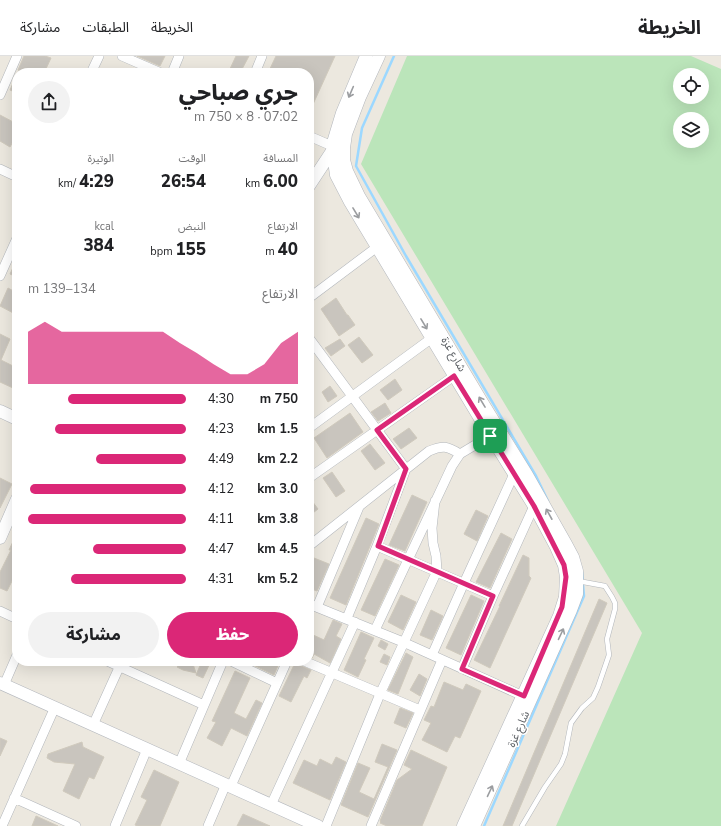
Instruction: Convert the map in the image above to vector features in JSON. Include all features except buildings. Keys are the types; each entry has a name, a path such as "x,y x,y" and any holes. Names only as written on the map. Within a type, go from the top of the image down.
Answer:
{"main road":[{"name":"شارع غزة","path":"366,56 342,114 332,148 336,175 454,376 527,475 573,557 577,571 577,594 568,620 474,826"},
{"name":"شارع غزة","path":"379,56 346,134 344,160 347,171 359,196 495,433 514,474 534,506 564,565 566,582 565,597 561,611 524,696 464,826"},
{"path":"314,178 332,148"},
{"path":"0,411 12,417"},
{"path":"0,538 4,520 12,507"},
{"path":"2,684 318,826"}],"street":[{"path":"0,94 17,56"},
{"path":"93,68 99,56"},
{"path":"122,56 150,68"},
{"path":"174,68 179,56"},
{"path":"257,68 262,56"},
{"path":"314,139 332,148"},
{"path":"0,169 12,175"},
{"path":"314,294 377,247"},
{"path":"0,276 12,249"},
{"path":"314,424 432,338"},
{"path":"314,345 406,469"},
{"path":"314,474 454,376"},
{"path":"375,630 452,466 460,454 495,433"},
{"path":"314,540 429,451 440,447 451,449 460,454"},
{"path":"271,805 331,673 406,469"},
{"path":"432,655 514,474"},
{"path":"326,826 380,694 437,571 432,528 435,501"},
{"path":"314,602 360,505"},
{"path":"462,669 534,506"},
{"path":"378,546 493,596"},
{"path":"314,607 375,630 524,696"},
{"path":"0,611 12,617"},
{"path":"371,826 442,660"},
{"path":"2,684 12,665"},
{"path":"314,665 420,710"},
{"path":"93,725 120,666"},
{"path":"125,666 204,705"},
{"path":"179,764 221,666"},
{"path":"241,666 277,683"},
{"path":"208,826 285,666"},
{"path":"2,826 55,707"},
{"path":"115,826 147,750"},
{"path":"14,798 76,826"}],"lane":[{"path":"522,826 545,787 561,764 566,748 570,725 579,711 595,695 609,655 607,640 615,609 615,603 605,586 578,581"}],"green space":[{"path":"407,56 691,56 721,69 721,826 556,826 642,633 361,164"}],"waterway":[{"path":"394,56 362,128 356,166 406,256 536,476 548,501"},
{"path":"484,826 584,596 582,572"}],"route":[{"path":"454,376 490,436 534,506 556,547 564,565 566,577 565,597 559,616 524,696 462,669 493,596 378,546 406,469 377,430 454,376"}]}
